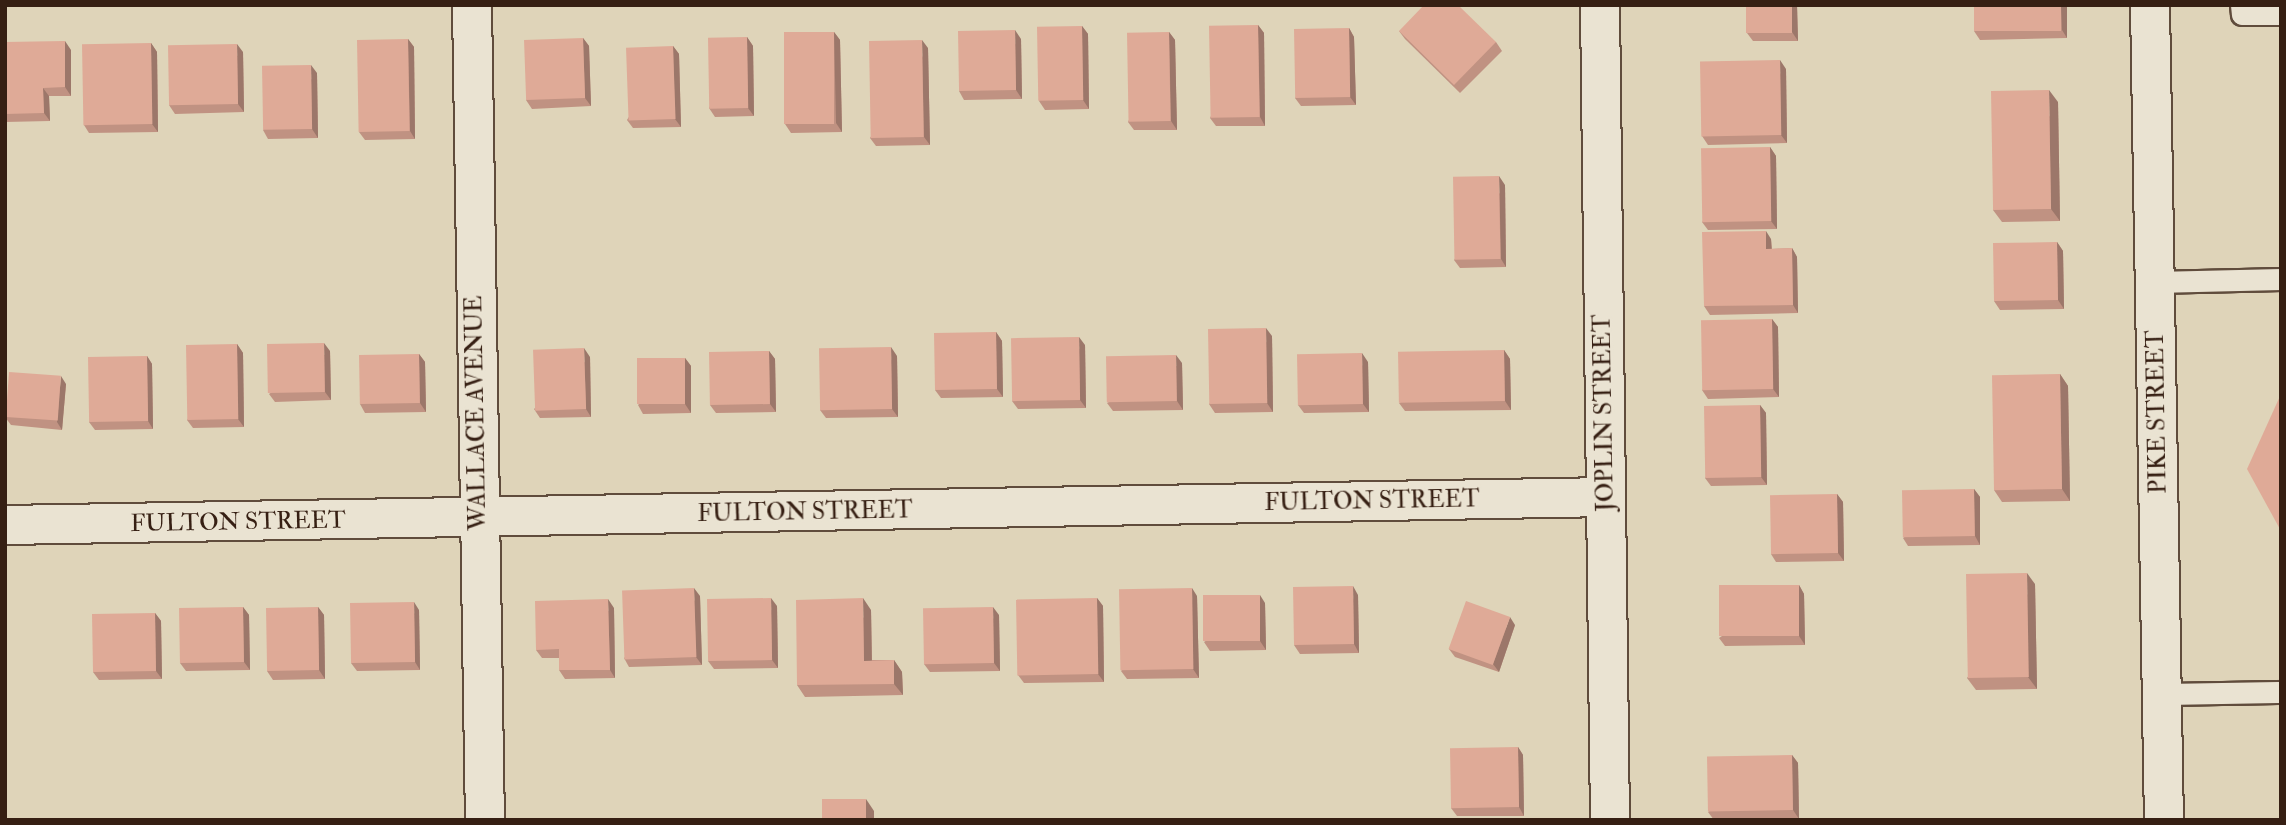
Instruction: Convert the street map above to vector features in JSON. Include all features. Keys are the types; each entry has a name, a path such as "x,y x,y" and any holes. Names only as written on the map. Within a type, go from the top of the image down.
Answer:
{"street":[{"name":"WALLACE AVENUE","path":"472,5 477,518 485,820"},
{"name":"JOPLIN STREET","path":"1600,5 1610,820"},
{"name":"PIKE STREET","path":"2150,5 2164,820"},
{"name":"FULTON STREET","path":"5,525 1604,497"}],"lane":[{"path":"2241,5 2242,14 2281,14"},
{"path":"2155,282 2281,279"},
{"path":"2162,694 2281,692"}],"building":[{"path":"1424,5 1458,5 1496,42 1454,85 1399,31"},
{"path":"1746,5 1792,5 1792,33 1746,33"},
{"path":"1974,5 2061,5 2061,31 1974,31"},
{"path":"1258,25 1260,117 1211,118 1209,26"},
{"path":"1082,26 1083,100 1038,101 1037,27"},
{"path":"1349,28 1350,97 1295,98 1294,29"},
{"path":"1015,30 1016,90 959,91 958,31"},
{"path":"784,32 834,32 834,124 784,124"},
{"path":"1169,32 1171,121 1129,122 1127,33"},
{"path":"747,37 748,108 709,109 708,38"},
{"path":"583,38 585,98 526,100 524,40"},
{"path":"408,39 410,131 359,132 357,40"},
{"path":"922,40 924,137 871,138 869,41"},
{"path":"65,41 65,87 43,88 44,113 5,114 5,42"},
{"path":"151,43 152,124 83,125 82,44"},
{"path":"237,44 238,104 169,105 168,45"},
{"path":"673,46 676,119 629,121 626,48"},
{"path":"1780,60 1781,135 1701,136 1700,61"},
{"path":"311,65 312,129 263,130 262,66"},
{"path":"2049,90 2051,209 1993,210 1991,91"},
{"path":"1770,147 1771,221 1702,222 1701,148"},
{"path":"1499,176 1500,259 1454,260 1453,177"},
{"path":"1766,231 1766,249 1792,248 1793,305 1704,306 1702,232"},
{"path":"2057,242 2058,300 1994,301 1993,243"},
{"path":"1772,319 1773,389 1702,390 1701,320"},
{"path":"1266,328 1267,403 1209,404 1208,329"},
{"path":"996,332 997,389 935,390 934,333"},
{"path":"1079,337 1080,400 1012,401 1011,338"},
{"path":"324,343 325,392 268,393 267,344"},
{"path":"237,344 238,419 187,420 186,345"},
{"path":"891,347 892,409 820,410 819,348"},
{"path":"584,348 586,409 535,411 533,350"},
{"path":"1504,350 1505,401 1399,403 1398,352"},
{"path":"769,351 770,404 710,405 709,352"},
{"path":"1362,353 1363,404 1298,405 1297,354"},
{"path":"419,354 420,403 360,404 359,355"},
{"path":"1176,355 1177,401 1107,402 1106,356"},
{"path":"147,356 148,421 89,422 88,357"},
{"path":"637,358 685,358 685,404 637,404"},
{"path":"9,372 61,376 58,421 6,417"},
{"path":"2060,374 2062,489 1994,490 1992,375"},
{"path":"2281,394 2281,531 2247,469"},
{"path":"1760,405 1761,477 1705,478 1704,406"},
{"path":"1974,489 1975,536 1903,537 1902,490"},
{"path":"1837,494 1838,553 1771,554 1770,495"},
{"path":"2027,573 2029,677 1968,678 1966,574"},
{"path":"1719,585 1799,585 1799,636 1719,636"},
{"path":"1353,586 1354,644 1294,645 1293,587"},
{"path":"694,588 696,657 624,659 622,591"},
{"path":"1192,588 1193,669 1120,670 1119,589"},
{"path":"1203,595 1260,595 1260,641 1203,641"},
{"path":"771,598 772,660 708,661 707,599"},
{"path":"863,598 864,661 894,660 894,684 797,685 796,600"},
{"path":"1097,598 1098,674 1017,675 1016,599"},
{"path":"608,599 610,670 559,670 559,649 536,650 535,601"},
{"path":"1466,601 1510,617 1493,665 1449,649"},
{"path":"414,602 415,662 351,663 350,603"},
{"path":"243,607 244,662 180,663 179,608"},
{"path":"318,607 319,670 267,671 266,608"},
{"path":"993,607 994,663 924,664 923,608"},
{"path":"155,613 156,671 93,672 92,614"},
{"path":"1518,747 1519,807 1451,808 1450,748"},
{"path":"1792,755 1793,810 1708,811 1707,756"},
{"path":"822,799 866,799 866,820 822,820"}]}
